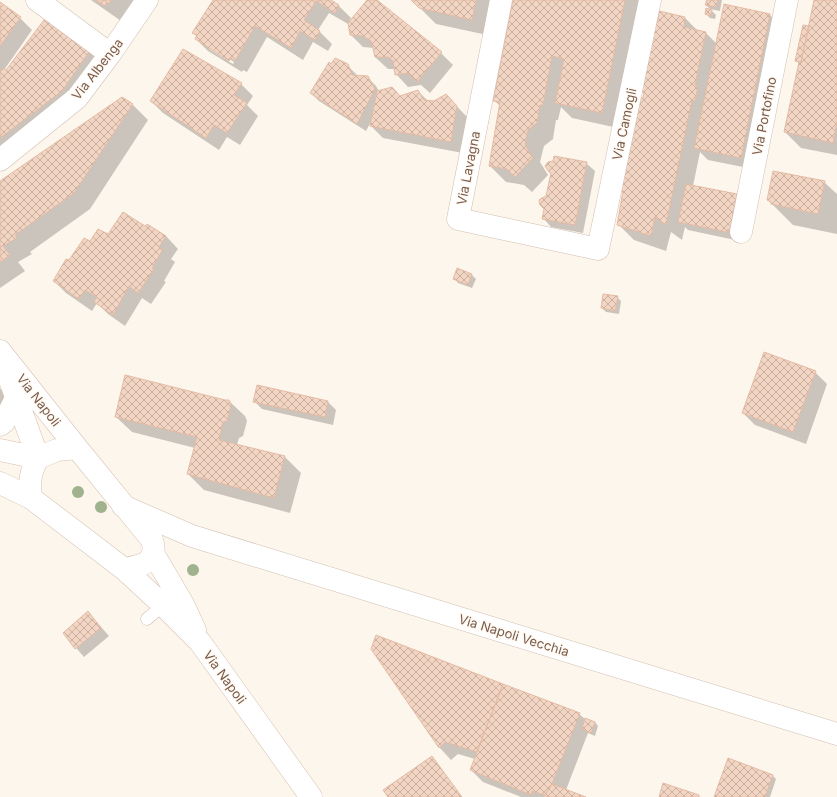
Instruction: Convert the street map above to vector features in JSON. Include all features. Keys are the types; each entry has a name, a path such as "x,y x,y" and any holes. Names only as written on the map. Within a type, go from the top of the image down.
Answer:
{"street":[{"path":"38,0 110,54"},
{"name":"Via Albenga","path":"0,160 77,98 110,54 146,0"},
{"name":"Via Lavagna","path":"501,0 458,219 598,249"},
{"name":"Via Camogli","path":"598,249 650,0"},
{"name":"Via Portofino","path":"742,232 787,0"},
{"path":"0,351 38,458 32,470 29,484 31,498"},
{"name":"Via Napoli","path":"0,351 123,506 152,540 154,549 183,604 200,642"},
{"path":"0,425 4,422 16,398"},
{"path":"0,450 38,458 57,450 77,448"},
{"name":"Via Napoli","path":"0,483 31,498 124,569 200,642 311,797"},
{"name":"Via Napoli Vecchia","path":"123,506 192,536 837,734"},
{"name":"Via Napoli Vecchia","path":"154,549 170,538 192,536"},
{"path":"124,569 138,567 147,563 154,549"}],"lane":[{"path":"147,619 162,604"}],"building":[{"path":"96,0 111,0 109,4 107,2 105,6"},
{"path":"213,0 331,0 339,5 335,13 316,1 304,20 320,31 315,40 300,31 291,48 255,26 235,61 231,58 229,61 195,39 197,35 192,33"},
{"path":"367,0 377,0 442,52 417,82 408,73 395,75 393,61 388,57 375,57 371,41 363,36 350,35 348,23"},
{"path":"411,0 476,0 472,20 419,8"},
{"path":"513,0 625,0 602,113 555,103 564,59 552,56 543,105 540,105 537,123 528,130 525,145 533,158 515,177 507,169 489,166 500,102 493,101"},
{"path":"707,0 718,0 716,7 705,5"},
{"path":"814,0 837,0 837,121 833,143 784,132"},
{"path":"0,2 21,17 0,46"},
{"path":"724,4 770,14 741,158 694,148"},
{"path":"706,8 712,10 711,16 705,14"},
{"path":"659,11 685,17 684,27 706,32 695,85 698,86 695,101 692,100 666,225 655,217 651,236 617,225 623,191 618,190 638,97 643,98 644,92 640,91 654,22 657,23"},
{"path":"47,16 91,49 62,91 0,138 0,72 3,68 6,70"},
{"path":"803,25 809,26 801,62 795,61"},
{"path":"183,49 242,83 234,95 247,103 227,133 214,125 206,138 150,101"},
{"path":"335,58 348,64 352,75 368,76 375,89 357,124 310,93 329,62 331,64"},
{"path":"392,87 400,96 418,90 424,100 434,101 446,94 457,106 451,142 370,126 377,91"},
{"path":"122,97 133,104 74,193 15,235 17,238 3,246 10,255 0,262 0,181"},
{"path":"554,156 587,162 575,225 542,219 544,209 540,205 539,201 546,196 551,173 545,166 548,162 553,161"},
{"path":"773,171 825,181 818,214 771,204 771,202 767,200"},
{"path":"686,184 737,194 732,218 735,219 732,229 728,229 727,232 678,222"},
{"path":"123,212 145,226 147,224 166,236 159,247 163,249 152,268 154,269 138,293 129,286 113,315 94,302 97,297 85,290 79,299 53,281 66,259 69,260 84,238 90,241 98,229 108,234"},
{"path":"457,268 472,274 468,285 453,279"},
{"path":"603,294 618,296 615,311 601,308"},
{"path":"764,352 816,371 793,432 742,413"},
{"path":"125,375 229,400 231,405 227,421 223,422 219,440 285,456 274,498 187,474 197,437 115,417"},
{"path":"257,385 328,401 325,417 253,402"},
{"path":"88,611 101,628 75,649 63,633"},
{"path":"376,635 503,684 477,752 445,742 439,748 371,649"},
{"path":"503,684 580,713 552,784 545,795 532,791 531,795 470,770"},
{"path":"585,718 595,722 591,733 582,729"},
{"path":"432,756 462,797 388,797 383,790"},
{"path":"728,758 773,775 765,797 714,797"},
{"path":"663,783 699,795 699,797 659,797"},
{"path":"552,784 586,797 544,797"}]}
